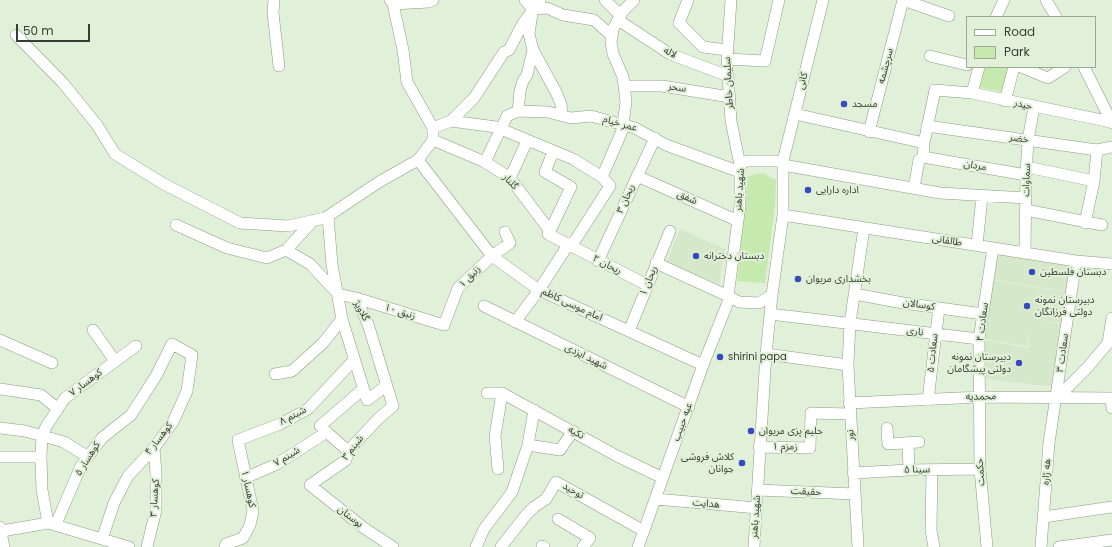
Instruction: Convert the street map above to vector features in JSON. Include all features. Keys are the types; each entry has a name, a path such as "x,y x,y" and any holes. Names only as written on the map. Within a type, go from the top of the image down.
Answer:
{"street":[{"path":"274,0 273,13 279,66"},
{"path":"16,35 63,83 96,125 115,154 162,183 240,223 288,226 328,216 378,182 418,160 433,140 433,128 407,82 403,50 391,2 429,2 433,0"},
{"path":"525,0 563,15 594,20 612,36"},
{"name":"لاله","path":"605,0 619,18 670,54 728,76"},
{"path":"602,177 623,125 626,102 624,77 613,54 613,28 634,0"},
{"path":"688,0 679,23 703,47 727,55 765,61 779,0"},
{"name":"سلیمان خاطر","path":"731,0 727,55 728,76 731,121 740,168"},
{"name":"کانی","path":"783,163 823,0"},
{"path":"903,0 949,16"},
{"name":"سرچشمه","path":"869,132 903,0"},
{"path":"996,16 1004,0"},
{"path":"1046,0 1055,16"},
{"path":"433,128 451,121 474,98 496,62 504,52 509,50 536,4"},
{"path":"536,4 529,34 532,50 562,104 562,115"},
{"path":"485,162 507,116 518,111 520,91 523,81 527,75 532,50"},
{"path":"930,56 966,65"},
{"path":"972,93 977,68"},
{"path":"1004,100 1014,68"},
{"path":"1023,68 1048,78 1063,68"},
{"path":"1085,68 1112,122"},
{"name":"سحر","path":"625,86 662,86 730,97"},
{"name":"حیدر","path":"927,126 935,90 972,93 1112,122"},
{"name":"سماوات","path":"1025,253 1026,171 1028,140 1034,107"},
{"name":"عمر خیام","path":"518,111 548,112 571,118 591,116 635,128 666,145 740,168"},
{"path":"795,114 869,132 924,143"},
{"path":"451,121 500,129 573,159 602,177 610,186 574,242 568,245 539,290 515,322"},
{"path":"914,188 919,160 923,157 927,126"},
{"name":"خضر","path":"927,126 1097,150 1112,147"},
{"name":"ریحان ۳","path":"598,261 655,138"},
{"name":"گلنار","path":"433,140 485,162 510,178 550,231 548,234 568,245"},
{"path":"510,178 527,141"},
{"path":"1085,222 1094,181 1097,150"},
{"path":"550,231 571,187 545,172 553,152"},
{"name":"مردان","path":"923,157 1094,181"},
{"name":"امام موسی کاظم","path":"418,160 492,256 539,290 703,365"},
{"name":"شهید باهنر","path":"729,296 738,221 740,168 746,161 783,163 783,215 772,295 766,354 759,447 754,547"},
{"path":"783,163 940,193 982,197 1026,198"},
{"name":"شفق","path":"637,176 738,221"},
{"path":"977,245 982,197"},
{"path":"1026,210 1102,225"},
{"name":"طالقانی","path":"783,215 1076,261 1112,264"},
{"path":"328,216 332,265 342,319 362,390 367,400 386,386"},
{"path":"176,225 239,252 267,258 286,250 314,220"},
{"name":"نور","path":"858,547 849,409 848,365 850,323 864,228"},
{"name":"ریحان ۱","path":"629,331 670,231"},
{"name":"زنبق ۱","path":"444,325 458,288 492,256 510,243 504,232"},
{"name":"ریحان ۲","path":"568,245 647,285"},
{"name":"سعادت ۴","path":"981,397 979,339 993,248"},
{"path":"286,250 310,264 338,294"},
{"name":"سعادت ۳","path":"1057,398 1076,261"},
{"path":"656,263 740,302 759,303 772,295"},
{"name":"گلاویژ","path":"338,294 356,298 368,324 392,406"},
{"name":"کوسالان","path":"855,294 983,314"},
{"name":"عبه حبیب","path":"638,547 729,296"},
{"name":"زنبق ۱۰","path":"356,298 444,325"},
{"name":"شهید ایزدی","path":"484,306 689,407"},
{"name":"سعادت ۵","path":"928,400 939,308"},
{"name":"ناری","path":"770,314 935,335 979,339"},
{"path":"1057,398 1110,342 1112,318"},
{"path":"275,374 292,371 323,343 342,319"},
{"path":"93,330 115,361"},
{"path":"0,340 52,363"},
{"name":"کوهسار ۴","path":"102,539 114,503 128,476 154,448 173,422 187,391 191,372 192,354 172,344"},
{"name":"کوهسار ۵","path":"52,524 81,466 102,438 131,415 156,376 172,344"},
{"name":"کوهسار ۷","path":"52,524 42,490 42,435 65,398 136,346"},
{"path":"766,354 848,365"},
{"name":"شبنم ۸","path":"238,440 280,424 308,409 354,360"},
{"path":"0,389 41,395 58,409"},
{"name":"شبنم ۷","path":"245,478 277,464 324,429 362,390"},
{"name":"تکیه","path":"487,393 502,393 663,478"},
{"path":"498,469 496,436 502,393"},
{"name":"محمدیه","path":"849,409 928,400 981,397 1057,398 1112,402"},
{"name":"حکمت","path":"981,397 980,469 987,547"},
{"name":"هه ژاره","path":"1042,547 1049,443 1057,398"},
{"name":"شبنم ۳","path":"310,485 346,460 348,451 392,406"},
{"name":"زمزم ۱","path":"759,447 810,448 811,413 849,409"},
{"path":"476,547 484,529 512,492 528,444 534,410"},
{"path":"0,428 25,431 64,442 88,456"},
{"path":"887,428 888,444 919,442"},
{"path":"324,429 348,451"},
{"path":"528,444 560,450 572,431"},
{"name":"کوهسار ۱","path":"225,547 226,544 243,538 250,525 253,511 238,440"},
{"path":"908,443 909,470"},
{"name":"کوهسار ۳","path":"147,547 156,510 154,448"},
{"path":"0,457 41,457"},
{"name":"سینا ۵","path":"853,473 909,470 980,469"},
{"path":"932,470 931,530 934,547"},
{"name":"توحید","path":"501,547 530,511 546,499 556,482 644,531"},
{"name":"بوستان","path":"310,485 364,528 393,547"},
{"name":"حقیقت","path":"758,490 855,494"},
{"name":"هدایت","path":"656,499 757,508"},
{"path":"1044,517 1112,507"},
{"path":"558,518 590,538 584,547"},
{"path":"4,547 1,529 52,524 129,547"},
{"path":"1059,547 1112,540"}],"shaded area":[{"name":"دبستان دخترانه","path":"680,229 725,249 719,284 666,263"},
{"name":"دبستان فلسطین","path":"994,254 1073,265 1069,292 991,279"},
{"path":"991,280 1069,293 1065,323 1036,321 1064,324 1054,387 979,378 984,340 1028,348 1032,320 1027,346 983,339"}],"green space":[{"path":"983,68 1011,68 1002,92 978,87"},
{"path":"763,173 776,180 775,206 765,283 737,281 748,176"}],"place":[{"name":"مسجد","path":"844,104"},
{"name":"اداره دارایی","path":"808,190"},
{"name":"دبستان دخترانه","path":"696,256"},
{"name":"دبستان فلسطین","path":"1032,272"},
{"name":"بخشداری مریوان","path":"798,279"},
{"name":"دبیرستان نمونه دولتی فرزانگان","path":"1027,306"},
{"name":"shirini papa","path":"720,357"},
{"name":"دبیرستان نمونه دولتی پیشگامان","path":"1019,363"},
{"name":"حلیم پزی مریوان","path":"751,431"},
{"name":"کلاش فروشی جوانان","path":"742,463"}]}
